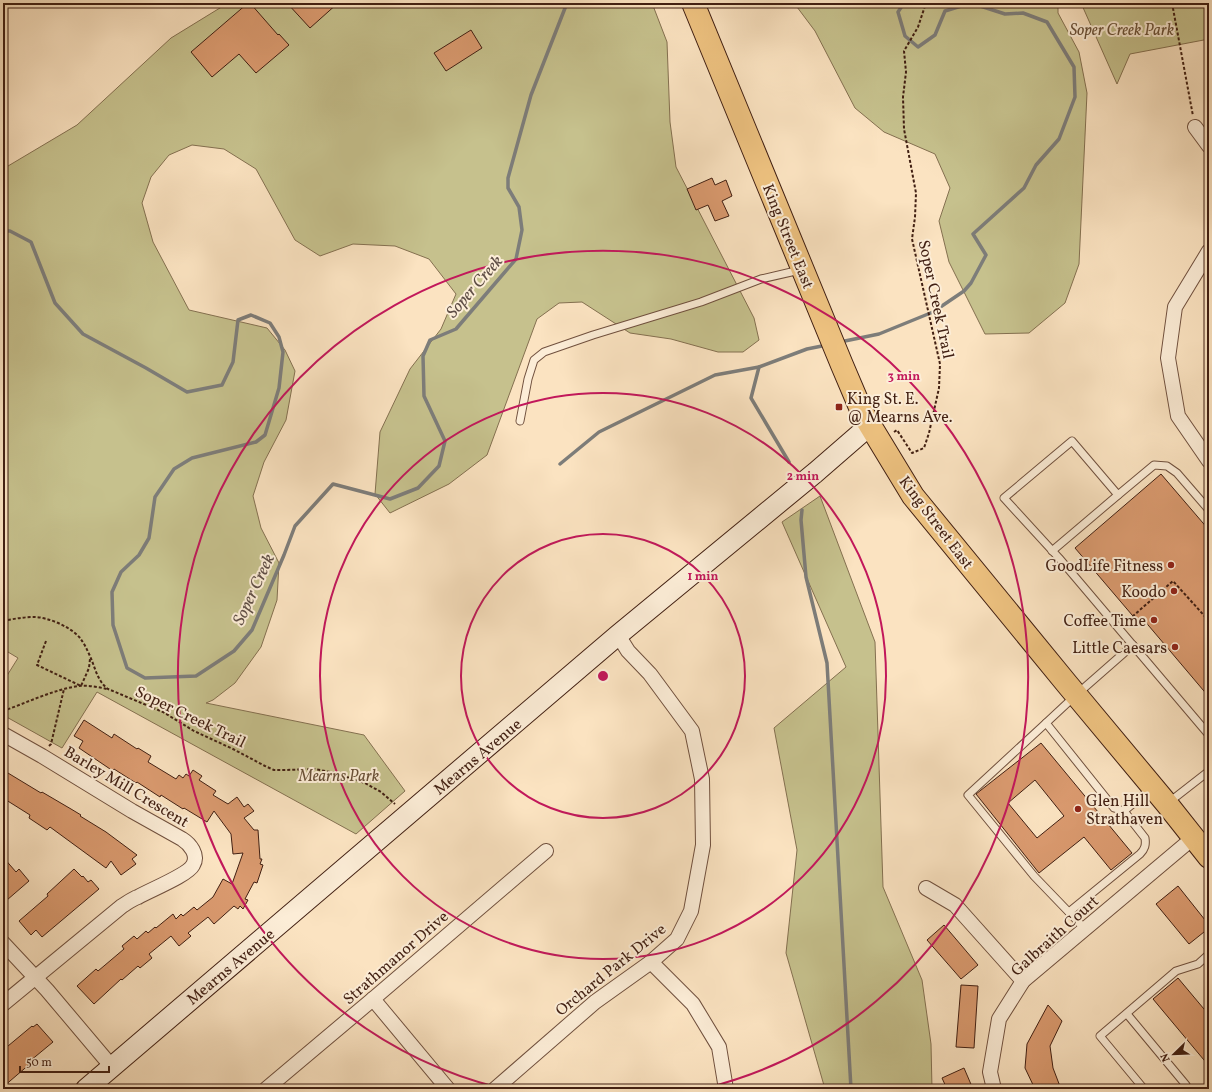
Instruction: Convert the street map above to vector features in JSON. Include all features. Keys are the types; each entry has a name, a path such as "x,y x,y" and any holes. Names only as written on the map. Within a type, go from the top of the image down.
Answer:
{"main road":[{"name":"King Street East","path":"693,3 842,365 862,412 875,434 913,496 1209,857"}],"street":[{"path":"1195,127 1209,146"},
{"path":"1207,259 1175,307 1168,358 1178,416 1209,461"},
{"name":"Mearns Avenue","path":"86,1089 618,635 816,472 875,434"},
{"name":"Orchard Park Drive","path":"495,1089 595,1002 651,962 677,939 691,911 703,845 702,779 692,731 650,674 628,651 618,635"},
{"name":"Barley Mill Crescent","path":"3,734 42,756 132,812 182,839 189,844 195,857 191,868 182,875 122,906 35,977"},
{"name":"Galbraith Court","path":"994,1089 990,1072 999,1019 1023,981 1193,838"},
{"name":"Strathmanor Drive","path":"266,1089 546,850"},
{"path":"926,888 955,905 1023,981"},
{"path":"3,943 35,977 112,1067"},
{"path":"651,962 692,1004 719,1047 726,1089"},
{"path":"3,1004 35,977"},
{"path":"373,999 448,1089"}],"lane":[{"path":"520,421 528,379 534,360 544,352 593,335 701,302 761,279 802,270"},
{"path":"1118,495 1072,441 1004,498 1052,551 1209,735"},
{"path":"1052,551 1154,465 1167,466 1177,473 1209,510"},
{"path":"1085,929 1034,876 968,795 1076,695 1133,645"},
{"path":"1046,723 1114,808 1124,811 1145,838 1146,843 1145,849 1140,854 1069,912"},
{"path":"1124,811 1160,796 1209,771"},
{"path":"1144,1089 1100,1036 1176,971 1198,964 1209,954"},
{"path":"1127,1014 1186,1085 1182,1089"}],"path":[{"name":"Soper Creek Trail","path":"875,434 898,430 912,453 924,448 929,433 939,388 940,364 912,239 916,193 904,129 903,97 906,72 904,51 918,27 926,3"},
{"path":"1172,3 1195,127"},
{"path":"1120,631 1133,616 1173,581 1209,621"},
{"path":"3,620 35,617 54,622 74,633 80,639 90,656 101,682 108,689"},
{"path":"46,641 37,665 81,686"},
{"path":"81,686 89,668 90,656"},
{"name":"Soper Creek Trail","path":"81,686 96,686 108,689 163,712 194,731 274,770 315,769 335,773 365,783 381,792 394,804"},
{"path":"3,711 64,689 81,686"},
{"path":"42,756 50,744 64,689"},
{"path":"126,1085 129,1089"}],"green space":[{"name":"Mearns Park","path":"228,3 652,3 667,42 670,122 676,167 754,318 759,340 743,352 718,352 671,339 630,333 582,302 559,303 537,319 487,455 449,484 390,513 375,494 380,432 410,369 441,329 456,294 429,259 395,246 353,244 320,256 295,240 256,169 224,149 192,145 169,155 151,177 142,203 153,242 189,310 267,328 285,350 295,371 286,420 264,462 253,496 261,528 279,563 277,600 261,647 235,683 213,700 206,703 364,735 405,791 356,834 97,692 62,748 3,715 3,682 18,658 3,649 3,169 77,125 171,38"},
{"path":"794,3 1058,3 1058,13 1079,52 1087,93 1079,264 1065,303 1029,333 985,334 949,262 939,221 950,188 935,154 884,132 855,108 815,31"},
{"name":"Soper Creek Park","path":"1081,3 1209,3 1209,39 1130,54 1117,84"},
{"path":"820,496 875,642 883,887 922,980 931,1044 932,1089 825,1089 786,953 797,850 774,728 846,667 782,522"}],"building":[{"path":"248,3 250,3 278,35 279,34 289,45 256,73 239,54 212,77 191,52"},
{"path":"287,3 338,3 310,28"},
{"path":"471,30 482,48 446,71 434,53"},
{"path":"712,178 715,185 726,180 732,196 722,201 729,216 715,221 708,205 696,210 687,189"},
{"path":"1161,474 1209,530 1209,697 1143,619 1138,622 1075,548"},
{"path":"84,720 112,738 114,734 151,756 148,762 176,779 179,775 183,778 186,774 189,776 193,770 202,776 199,780 216,791 213,795 228,804 237,797 244,807 248,804 254,811 244,818 254,830 258,830 260,859 262,859 260,864 263,865 257,883 254,882 245,899 248,900 243,909 240,906 238,909 234,906 214,924 208,917 188,933 191,936 179,946 171,936 149,954 152,958 140,968 138,966 122,980 121,979 94,1004 77,986 96,969 98,971 124,949 122,946 134,936 137,939 146,931 148,933 173,914 176,919 181,914 183,916 194,907 197,910 213,897 223,879 232,884 243,853 233,854 231,834 214,811 207,822 161,795 160,797 114,769 113,771 79,748 83,741 74,736"},
{"name":"Glen Hill Strathaven","path":"1041,743 1132,853 1111,870 1084,837 1039,873 976,794","holes":["1035,780 1064,816 1037,838 1008,803"]},
{"path":"3,770 81,815 80,816 106,832 137,855 132,859 136,864 121,875 111,861 106,868 50,827 47,830 29,818 30,815 3,798"},
{"path":"3,857 16,872 19,869 29,881 7,900 3,895"},
{"path":"74,869 88,882 91,880 99,889 42,937 36,930 31,935 19,921 48,896 47,894"},
{"path":"1178,886 1209,925 1209,928 1189,944 1156,904"},
{"path":"944,925 978,965 961,979 927,940"},
{"path":"1178,978 1209,1015 1209,1066 1153,999"},
{"path":"961,985 978,986 974,1048 956,1047"},
{"path":"1048,1005 1062,1021 1050,1046 1053,1068 1061,1089 1035,1089 1025,1068 1027,1044"},
{"path":"37,1024 53,1042 30,1061 31,1063 3,1087 3,1040 8,1046 32,1026 33,1027"},
{"path":"964,1068 973,1089 947,1089 942,1078"}],"waterway":[{"name":"Soper Creek","path":"3,231 10,231 31,242 55,303 83,334 187,392 222,385 233,362 238,320 251,315 270,323 279,337 283,352 279,388 265,435 256,442 192,458 174,469 155,497 149,538 139,555 121,572 112,592 113,625 127,668 145,678 196,676 234,651 252,630 295,526 333,484 390,499 418,488 439,466 445,441 424,396 423,356 430,340 456,329 516,259 522,230 519,207 508,188 508,178 531,95 567,3"},
{"path":"840,342 879,334 933,312 964,291 971,283 986,255 973,234 1024,188 1036,165 1059,139 1075,97 1074,67 1047,22 1023,13 1005,14 971,3 945,11 935,35 918,47 905,36 898,12 904,3"},
{"path":"560,464 599,432 715,375 759,367 807,349 827,345"},
{"path":"759,367 751,398 789,462"},
{"path":"802,510 801,520 806,577 827,663 851,1089"}],"place":[{"name":"King St. E. @ Mearns Ave.","path":"839,407"},
{"name":"GoodLife Fitness","path":"1171,565"},
{"name":"Koodo","path":"1174,591"},
{"name":"Coffee Time","path":"1154,620"},
{"name":"Little Caesars","path":"1175,647"},
{"name":"Glen Hill Strathaven","path":"1078,809"}]}
